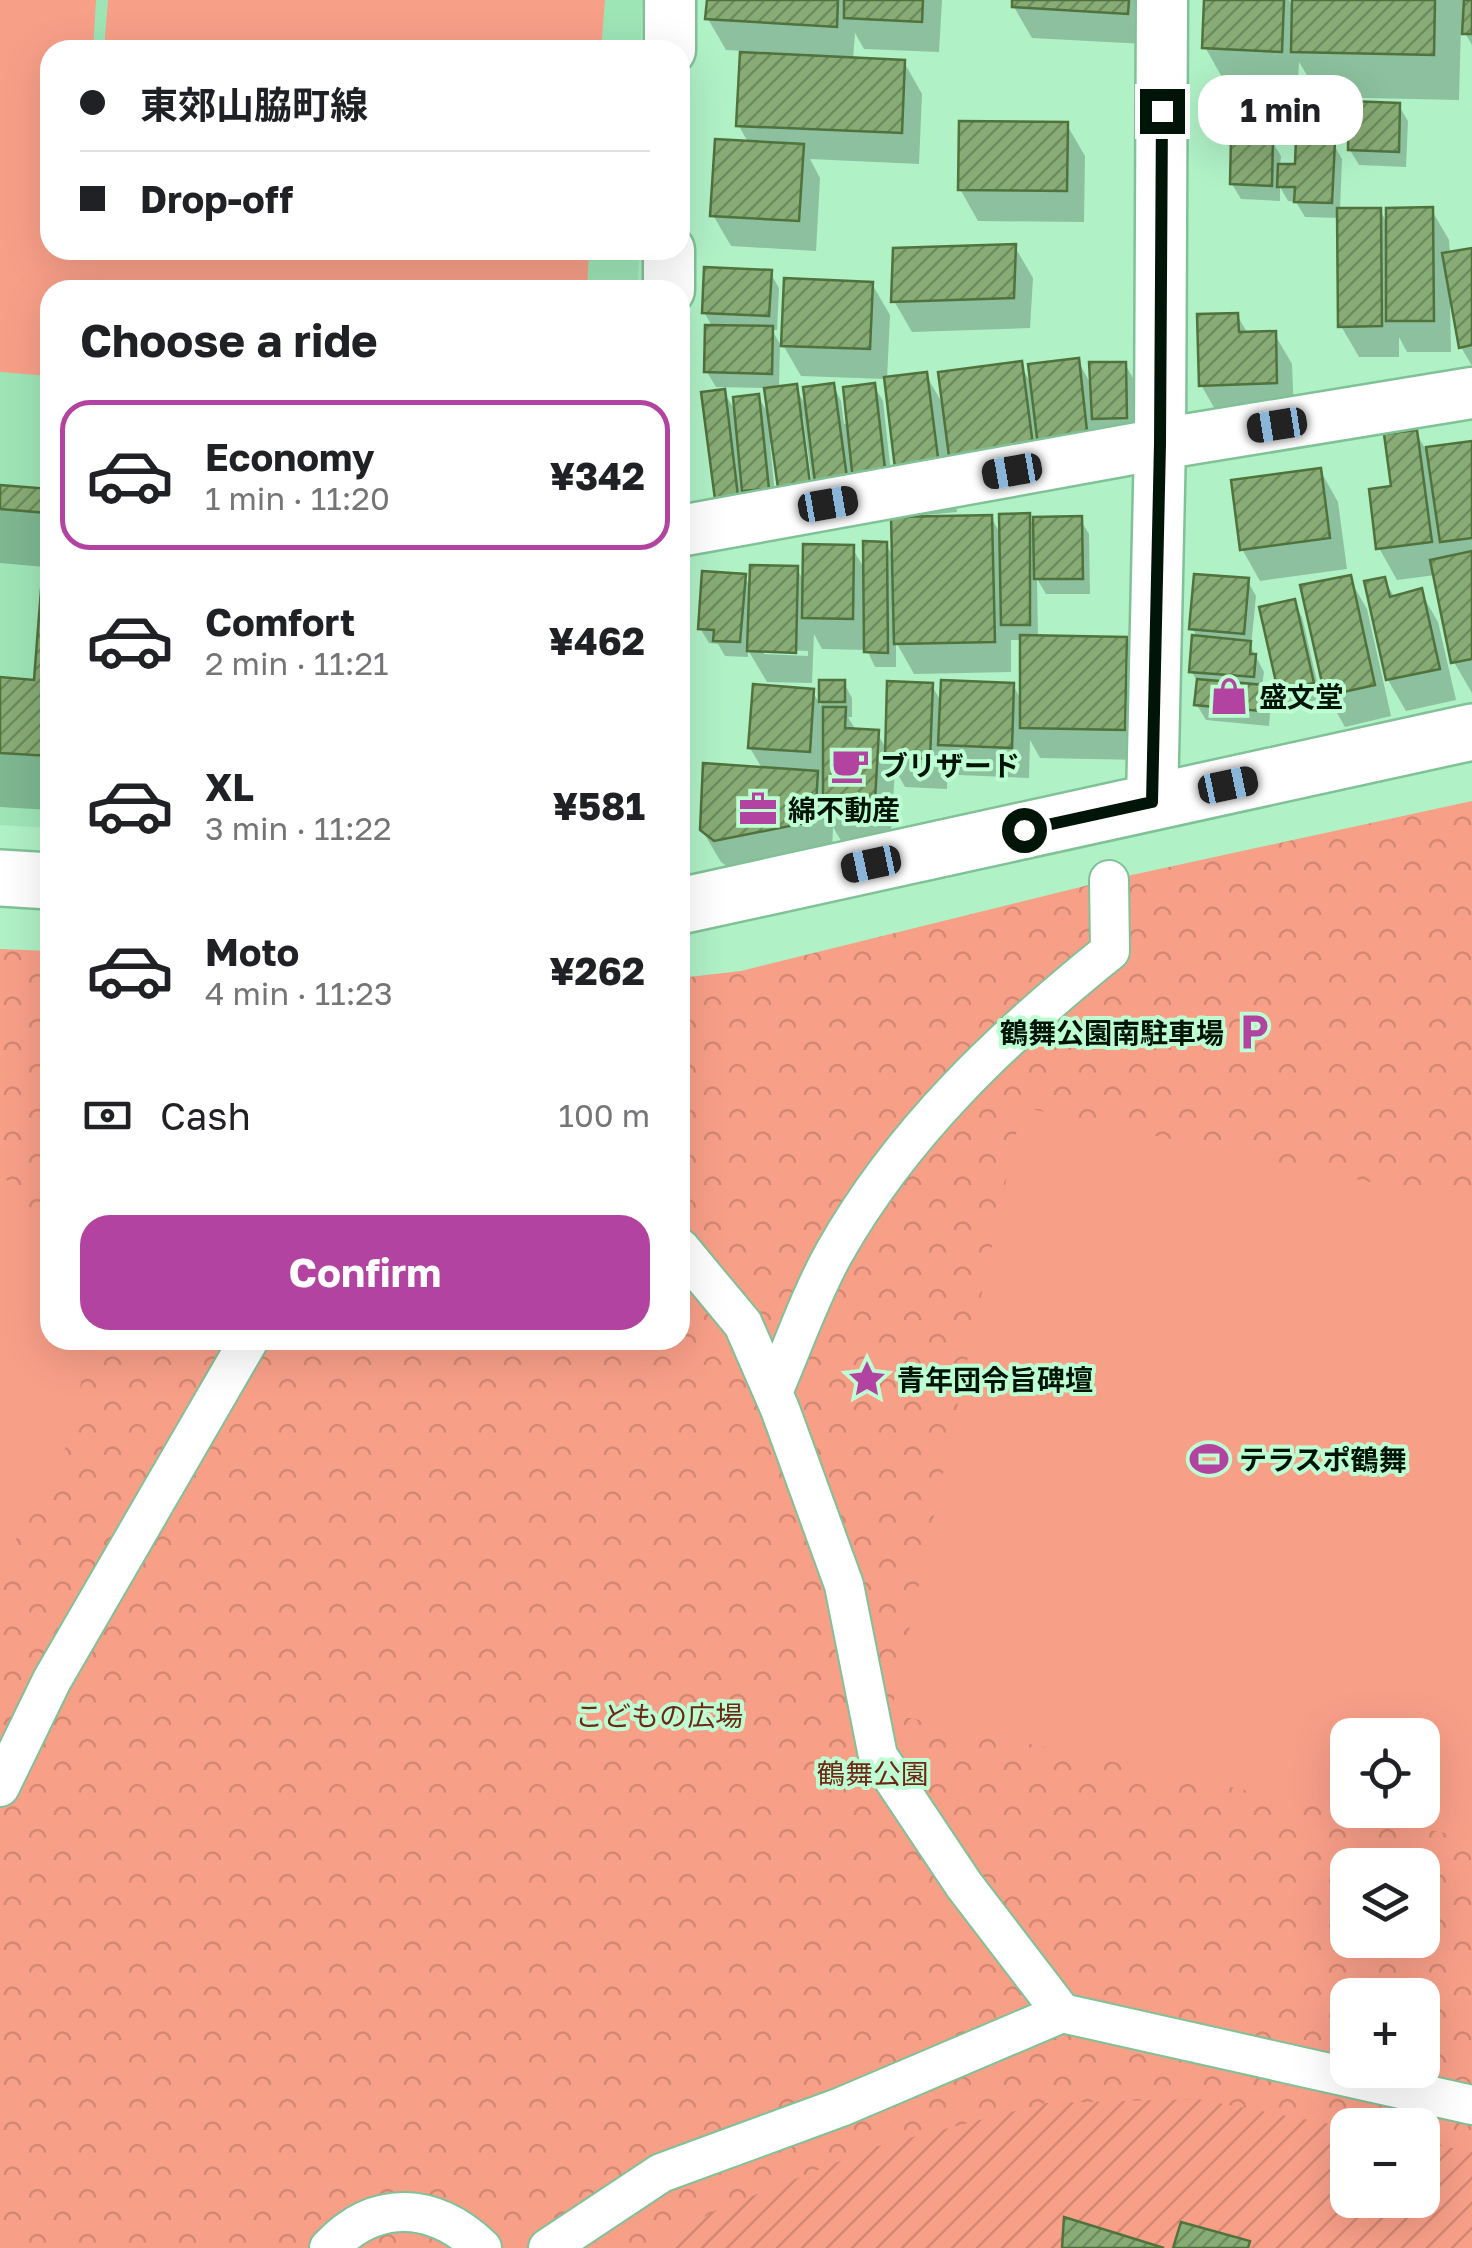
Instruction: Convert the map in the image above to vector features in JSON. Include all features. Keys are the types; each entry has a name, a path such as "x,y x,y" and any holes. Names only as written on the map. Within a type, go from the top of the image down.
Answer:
{"street":[{"path":"670,0 670,40"},
{"path":"1152,802 1160,444 1162,0"},
{"path":"690,529 1160,444 1472,393"},
{"path":"690,904 1472,732"},
{"path":"0,878 40,880"},
{"path":"773,1392 834,1254 898,1154 939,1106 1043,1005 1110,951 1109,880"},
{"path":"690,1260 743,1324 773,1392 844,1585 878,1756 964,1885 1062,2012"},
{"path":"0,1787 52,1680 243,1350"},
{"path":"548,2248 661,2173 841,2107 1062,2012 1472,2105"},
{"path":"328,2248 342,2233 370,2217 402,2211 434,2215 462,2229 482,2248"}],"shaded area":[{"path":"0,0 642,0 641,40 40,40 40,260 639,260 638,280 40,280 40,827 0,825"}],"green space":[{"path":"0,0 96,0 94,40 40,40 40,260 588,260 588,280 40,280 40,375 0,372"},
{"path":"108,0 605,0 602,40 105,40"},
{"name":"鶴舞公園","path":"1472,801 1472,2248 0,2248 0,949 40,951 40,1350 690,1350 690,977 741,971 1109,880"},
{"name":"テラスポ鶴舞","path":"1022,1107 1472,1204 1472,1839 1421,1828 1440,1828 1440,1718 1330,1718 1330,1808 891,1714"},
{"path":"0,1172 40,1219 40,1350 82,1350 82,1370 72,1428 50,1485 0,1559"},
{"path":"1197,2099 1330,2124 1330,2218 1440,2218 1440,2145 1472,2152 1472,2248 655,2248 714,2211 878,2146 1046,2103"}],"building":[{"path":"707,0 838,0 837,27 705,19"},
{"path":"844,0 923,0 922,22 844,18"},
{"path":"1012,0 1129,0 1128,14 1012,7"},
{"path":"1204,0 1284,0 1282,52 1202,48"},
{"path":"1292,0 1435,0 1434,55 1291,52"},
{"path":"1464,0 1472,0 1472,34 1462,34"},
{"path":"740,52 905,60 902,133 736,126"},
{"path":"1349,101 1400,103 1399,152 1348,150"},
{"path":"959,121 1068,122 1067,191 958,190"},
{"path":"1231,137 1273,138 1272,186 1230,184"},
{"path":"715,139 804,144 799,221 710,216"},
{"path":"1296,139 1335,141 1332,203 1294,202 1295,187 1277,187 1278,164 1295,164"},
{"path":"1433,207 1434,321 1386,321 1386,208"},
{"path":"1337,208 1381,208 1382,326 1338,327"},
{"path":"1016,244 1014,298 891,302 893,248"},
{"path":"1472,248 1472,345 1459,348 1442,253"},
{"path":"704,267 772,270 769,316 702,313"},
{"path":"784,278 873,282 870,349 781,346"},
{"path":"1238,313 1239,332 1276,331 1277,383 1199,386 1197,314"},
{"path":"705,325 773,326 772,374 704,372"},
{"path":"1079,358 1088,440 1038,446 1028,364"},
{"path":"1022,361 1034,453 950,464 938,372"},
{"path":"1089,362 1126,362 1127,418 1092,419"},
{"path":"927,372 941,481 897,485 884,377"},
{"path":"834,383 848,485 816,490 803,387"},
{"path":"875,383 887,486 854,490 843,387"},
{"path":"797,384 811,491 779,495 764,388"},
{"path":"725,389 739,504 716,507 701,392"},
{"path":"759,394 769,489 742,491 733,397"},
{"path":"1417,430 1432,542 1376,549 1369,489 1391,486 1384,434"},
{"path":"1472,441 1472,538 1440,542 1426,447"},
{"path":"1321,468 1330,538 1240,550 1231,480"},
{"path":"0,485 40,488 40,512 0,509"},
{"path":"1030,513 1030,625 1001,625 999,514"},
{"path":"992,515 995,642 894,644 891,517"},
{"path":"1082,516 1083,579 1034,579 1033,517"},
{"path":"863,541 887,542 888,653 864,652"},
{"path":"803,544 854,545 853,619 802,618"},
{"path":"1472,551 1472,659 1451,663 1430,560"},
{"path":"750,565 798,566 796,653 747,651"},
{"path":"702,571 746,574 740,642 713,641 714,630 698,629"},
{"path":"1194,574 1249,578 1244,634 1189,629"},
{"path":"1351,575 1375,685 1325,696 1300,585"},
{"path":"1385,577 1390,597 1422,588 1440,669 1386,680 1364,581"},
{"path":"1295,599 1314,683 1278,691 1259,607"},
{"path":"40,603 40,755 0,753 0,677 34,680"},
{"path":"1020,635 1127,637 1125,730 1020,728"},
{"path":"1192,635 1251,641 1250,654 1256,654 1254,677 1189,672"},
{"path":"1197,679 1264,685 1261,711 1194,705"},
{"path":"819,680 845,680 845,702 819,702"},
{"path":"941,680 1014,683 1012,748 938,745"},
{"path":"887,681 933,683 930,759 885,757"},
{"path":"753,684 814,689 810,752 748,748"},
{"name":"ブリザード","path":"823,707 846,707 845,728 879,730 875,800 848,806 847,813 823,813"},
{"path":"703,763 818,771 815,821 714,841 700,830"},
{"path":"1064,2217 1164,2248 1062,2248"},
{"path":"1181,2222 1250,2241 1248,2248 1173,2248"}],"place":[{"name":"盛文堂","path":"1229,696"},
{"name":"ブリザード","path":"850,765"},
{"name":"綿不動産","path":"758,809"},
{"name":"鶴舞公園南駐車場","path":"1254,1032"},
{"name":"青年団令旨碑壇","path":"867,1379"},
{"name":"テラスポ鶴舞","path":"1209,1459"}],"route":[{"path":"1024,830 1152,802 1162,111"}],"park label":[{"name":"こどもの広場","path":"659,1715"}]}
